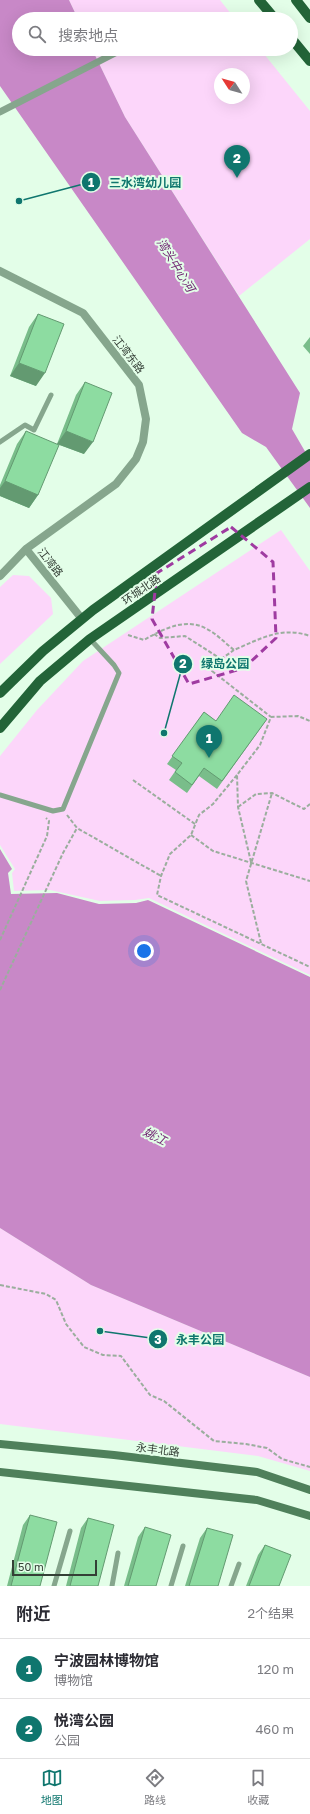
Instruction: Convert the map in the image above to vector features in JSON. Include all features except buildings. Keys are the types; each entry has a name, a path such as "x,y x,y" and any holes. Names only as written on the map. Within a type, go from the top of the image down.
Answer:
{"main road":[{"path":"259,0 269,12"},
{"path":"296,0 310,18"},
{"path":"298,46 310,61"},
{"name":"环城北路","path":"0,693 43,651 82,619 198,533 310,454"},
{"name":"环城北路","path":"0,728 40,682 90,639 310,487"},
{"name":"永丰北路","path":"0,1444 257,1472 310,1490"},
{"path":"0,1472 257,1500 310,1516"}],"street":[{"path":"0,112 108,56"},
{"name":"江湾东路","path":"0,271 83,312 139,384 146,419 143,442 136,459 116,484 26,549"},
{"name":"江湾路","path":"0,576 26,549 82,619"}],"lane":[{"path":"0,442 24,425 34,430 51,395"},
{"path":"0,795 53,812 63,809 119,673 114,665 90,639"},
{"path":"54,1586 70,1531"},
{"path":"171,1586 183,1546"},
{"path":"112,1586 118,1553"},
{"path":"231,1586 239,1564"}],"path":[{"path":"128,635 144,640 175,625 196,624 208,629 234,650"},
{"path":"310,636 296,631 272,634 234,650 222,659 212,671 271,717 298,716 310,721"},
{"path":"154,634 160,638 185,636 222,659"},
{"path":"271,717 260,744 213,804 199,815 190,835 170,854 161,876 157,895 310,967"},
{"path":"236,775 238,807 251,862"},
{"path":"133,780 195,824"},
{"path":"238,807 256,794 272,793 304,809 310,804"},
{"path":"261,943 246,881 272,793"},
{"path":"0,940 47,836 49,821 37,806"},
{"path":"63,809 77,828 161,876"},
{"path":"0,990 77,828"},
{"path":"190,835 213,851 310,881"},
{"path":"0,1285 46,1294 56,1300 66,1324 84,1347 103,1355 121,1356 150,1395 164,1401 214,1441 246,1444 267,1448 282,1459 310,1467"}],"highlighted area":[{"path":"231,527 273,562 276,638 244,668 189,684 152,619 157,573"}],"shaded area":[{"path":"69,0 220,0 229,12 75,12"},
{"path":"95,56 266,56 310,111 310,239 239,296 125,117"},
{"path":"281,530 310,571 310,975 149,898 100,901 50,890 14,891 12,873 15,869 0,845 0,756 37,710 83,661"},
{"path":"13,575 29,576 51,598 53,614 0,664 0,587"},
{"path":"0,1228 91,1285 310,1377 310,1471 258,1456 0,1424"}],"water":[{"name":"湾头中心河","path":"0,0 69,0 75,12 12,12 12,56 95,56 125,117 300,393 292,429 310,460 310,508 266,447 242,433 0,86"},
{"name":"姚江","path":"0,849 12,869 8,873 11,894 57,893 99,904 136,903 148,900 310,977 310,1377 91,1285 0,1228"}],"place":[{"name":"悦湾公园","path":"237,178"},
{"name":"三水湾幼儿园","path":"19,201"},
{"name":"绿岛公园","path":"164,733"},
{"name":"宁波园林博物馆","path":"209,758"},
{"name":"永丰公园","path":"100,1331"}]}
